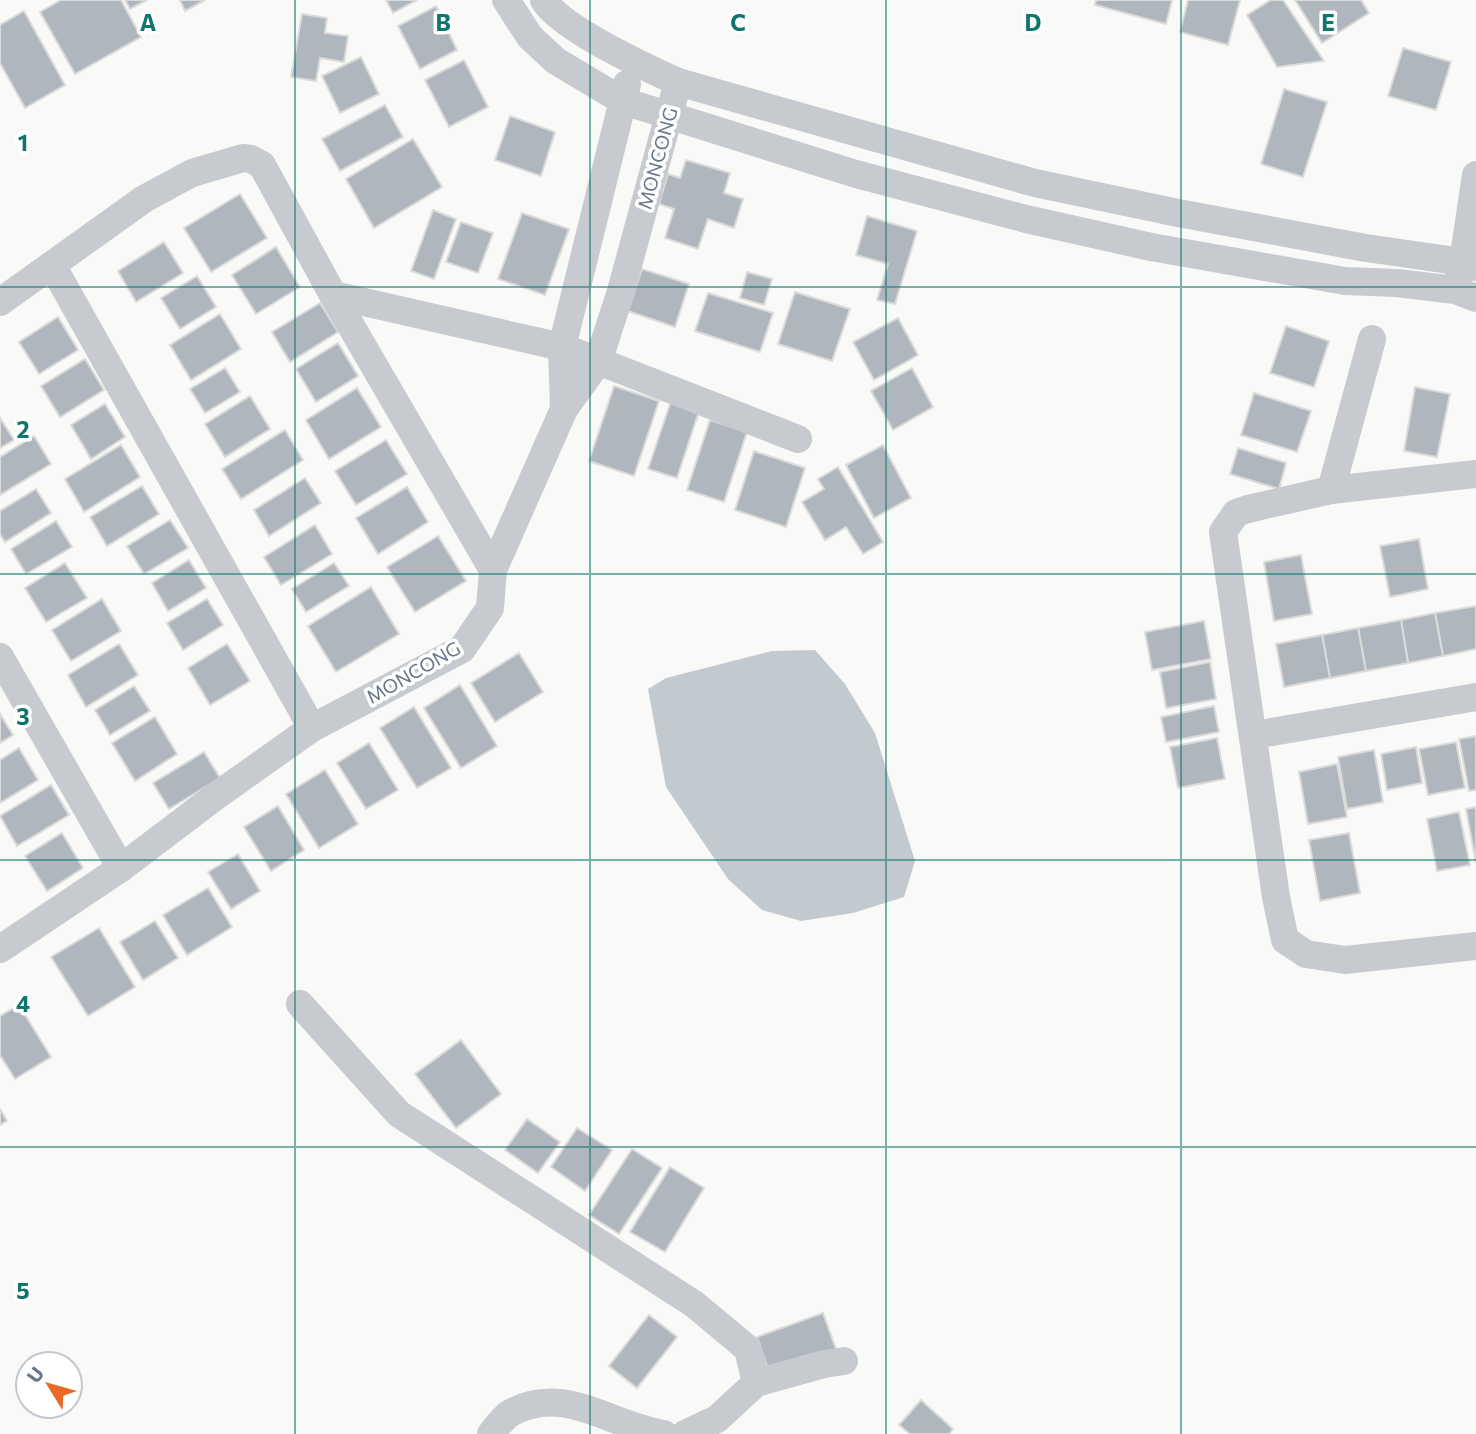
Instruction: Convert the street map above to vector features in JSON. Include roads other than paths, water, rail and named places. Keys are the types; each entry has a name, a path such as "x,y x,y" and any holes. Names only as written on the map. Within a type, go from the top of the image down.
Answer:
{"street":[{"path":"506,0 530,37 556,61 623,101 856,174 1051,225 1151,247 1345,281 1397,283 1466,294 1476,175"},
{"path":"544,0 574,28 632,62 678,82 1035,183 1178,213 1469,264"},
{"path":"564,409 562,347 632,62"},
{"name":"MONCONG","path":"0,949 121,868 313,727 462,649 490,608 493,570 564,409 598,362 621,291 678,82"},
{"path":"0,302 144,199 192,173 243,158 251,159 262,165 333,295 493,570"},
{"path":"52,265 313,727"},
{"path":"333,295 562,347 798,439"},
{"path":"1331,490 1372,339"},
{"path":"1476,474 1331,490 1236,513 1223,532 1276,897 1285,940 1306,954 1345,960 1476,946"},
{"path":"0,657 121,868"},
{"path":"1254,735 1476,697"},
{"path":"300,1004 399,1114 694,1304 748,1349 756,1383"},
{"path":"685,1434 717,1419 756,1383 844,1361"},
{"path":"491,1434 508,1415 541,1401 586,1408 649,1432 664,1434"}]}
